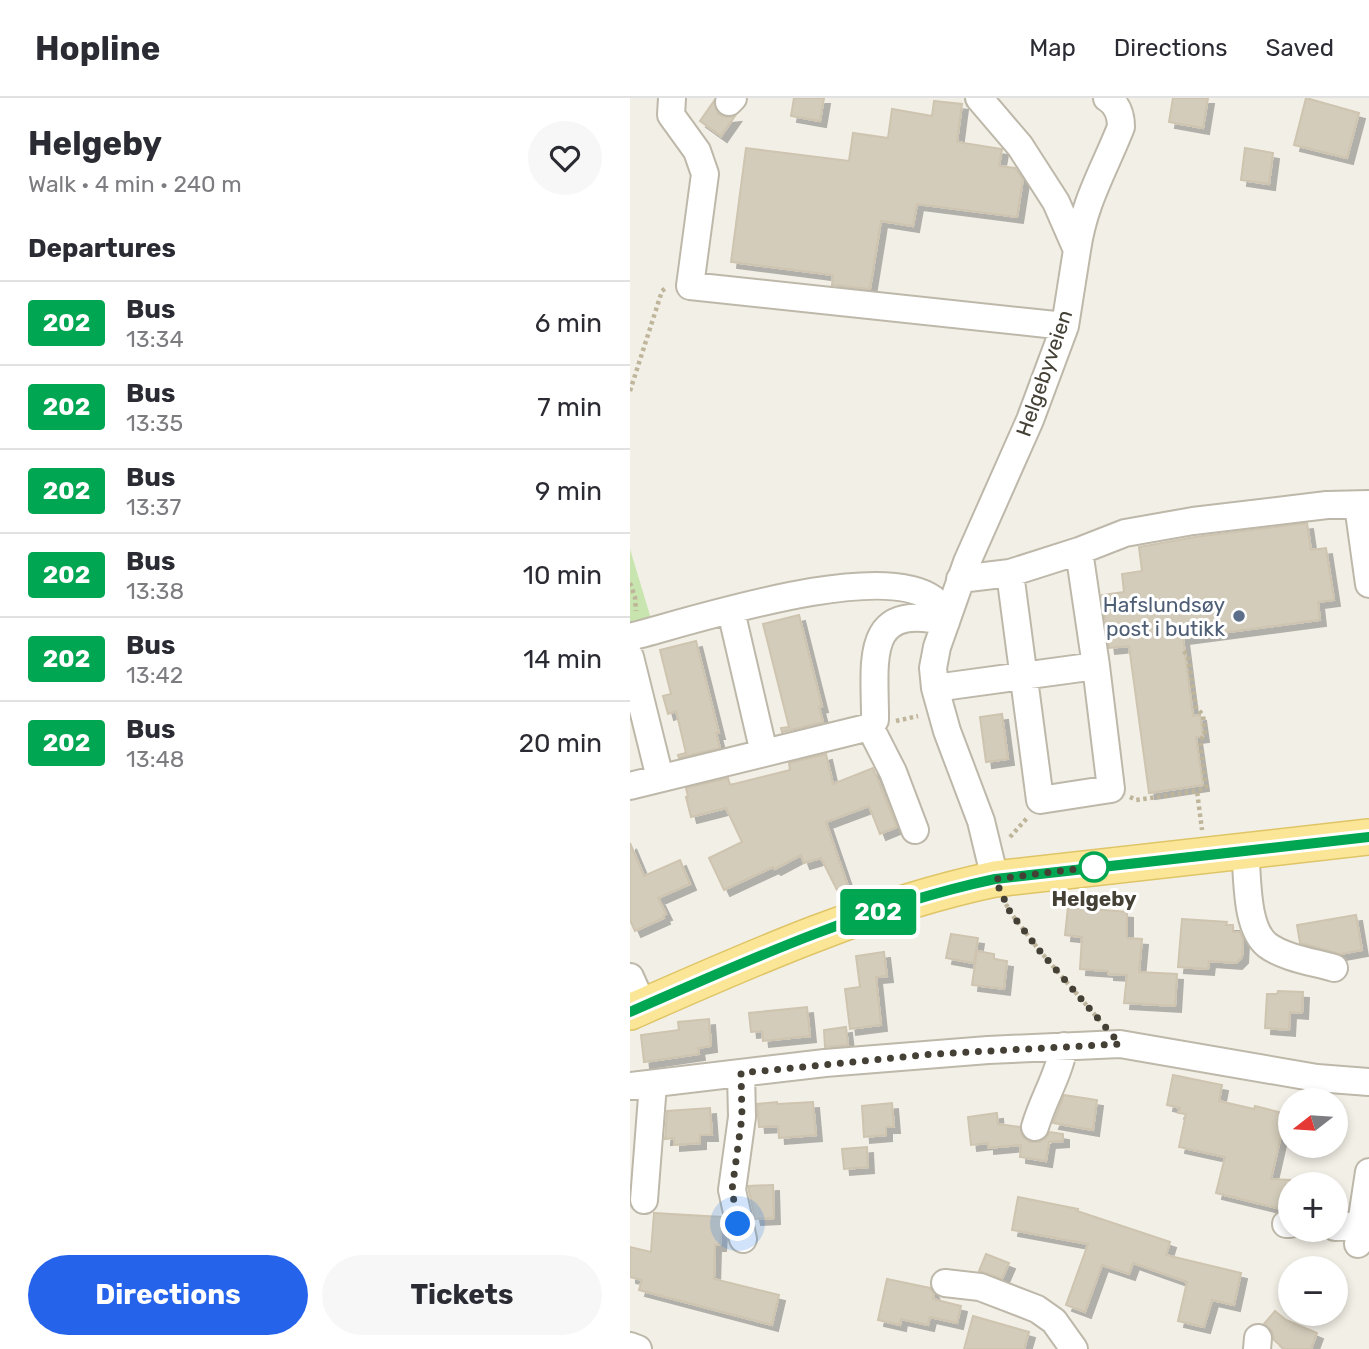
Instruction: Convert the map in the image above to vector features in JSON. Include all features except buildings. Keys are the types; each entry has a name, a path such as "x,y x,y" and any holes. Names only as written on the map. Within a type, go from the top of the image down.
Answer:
{"main road":[{"path":"634,998 993,872 1369,837"}],"street":[{"path":"672,98 671,115 697,151 705,174 691,286 1065,326"},
{"path":"979,98 1035,168 1056,202 1077,250"},
{"name":"Helgebyveien","path":"993,872 981,821 947,731 935,688 933,668 960,579 1030,420 1065,326 1080,229 1093,188 1121,127 1121,119 1115,105 1107,98"},
{"path":"960,579 1010,573 1125,533 1194,521 1327,505 1363,504 1369,584"},
{"path":"1010,573 1040,800 1111,789 1079,551"},
{"path":"631,628 869,585 900,587 922,593 935,600 946,622"},
{"path":"731,611 764,753"},
{"path":"630,786 870,727 875,720 874,657 877,643 884,631 909,617 926,617 946,622"},
{"path":"630,657 660,778"},
{"path":"935,688 1096,666"},
{"path":"870,727 893,772 915,830"},
{"path":"1245,850 1251,914 1260,938 1269,947 1334,968"},
{"path":"644,1200 642,1085 866,1060 1120,1044 1317,1078 1369,1082"},
{"path":"1035,1127 1048,1089 1060,1068 1064,1046"},
{"path":"741,1073 742,1117 732,1190 743,1239"},
{"path":"1351,1232 1369,1172"},
{"path":"945,1283 980,1287 1037,1310 1054,1321 1074,1349"},
{"path":"630,1346 638,1349"}],"path":[{"path":"630,391 663,291 673,283 691,286"},
{"path":"630,583 636,605 631,628"},
{"path":"1111,789 1136,800 1197,792 1206,787 1200,741 1205,734 1203,715 1196,707 1188,657 1184,651"},
{"path":"1197,792 1204,841"},
{"path":"1040,800 1022,826 1006,840 993,872 1010,912 1120,1044"}],"green space":[{"path":"630,549 652,622 630,628"}],"bus line":[{"name":"202","path":"630,1012 798,941 948,889 995,879 1369,837"}],"place":[{"name":"Hafslundsøy post i butikk","path":"1239,616"},
{"name":"Helgeby","path":"1094,867"}],"route":[{"path":"738,1224 732,1190 742,1117 741,1073 934,1054 1120,1044 1010,912 995,879 1094,867"}]}
